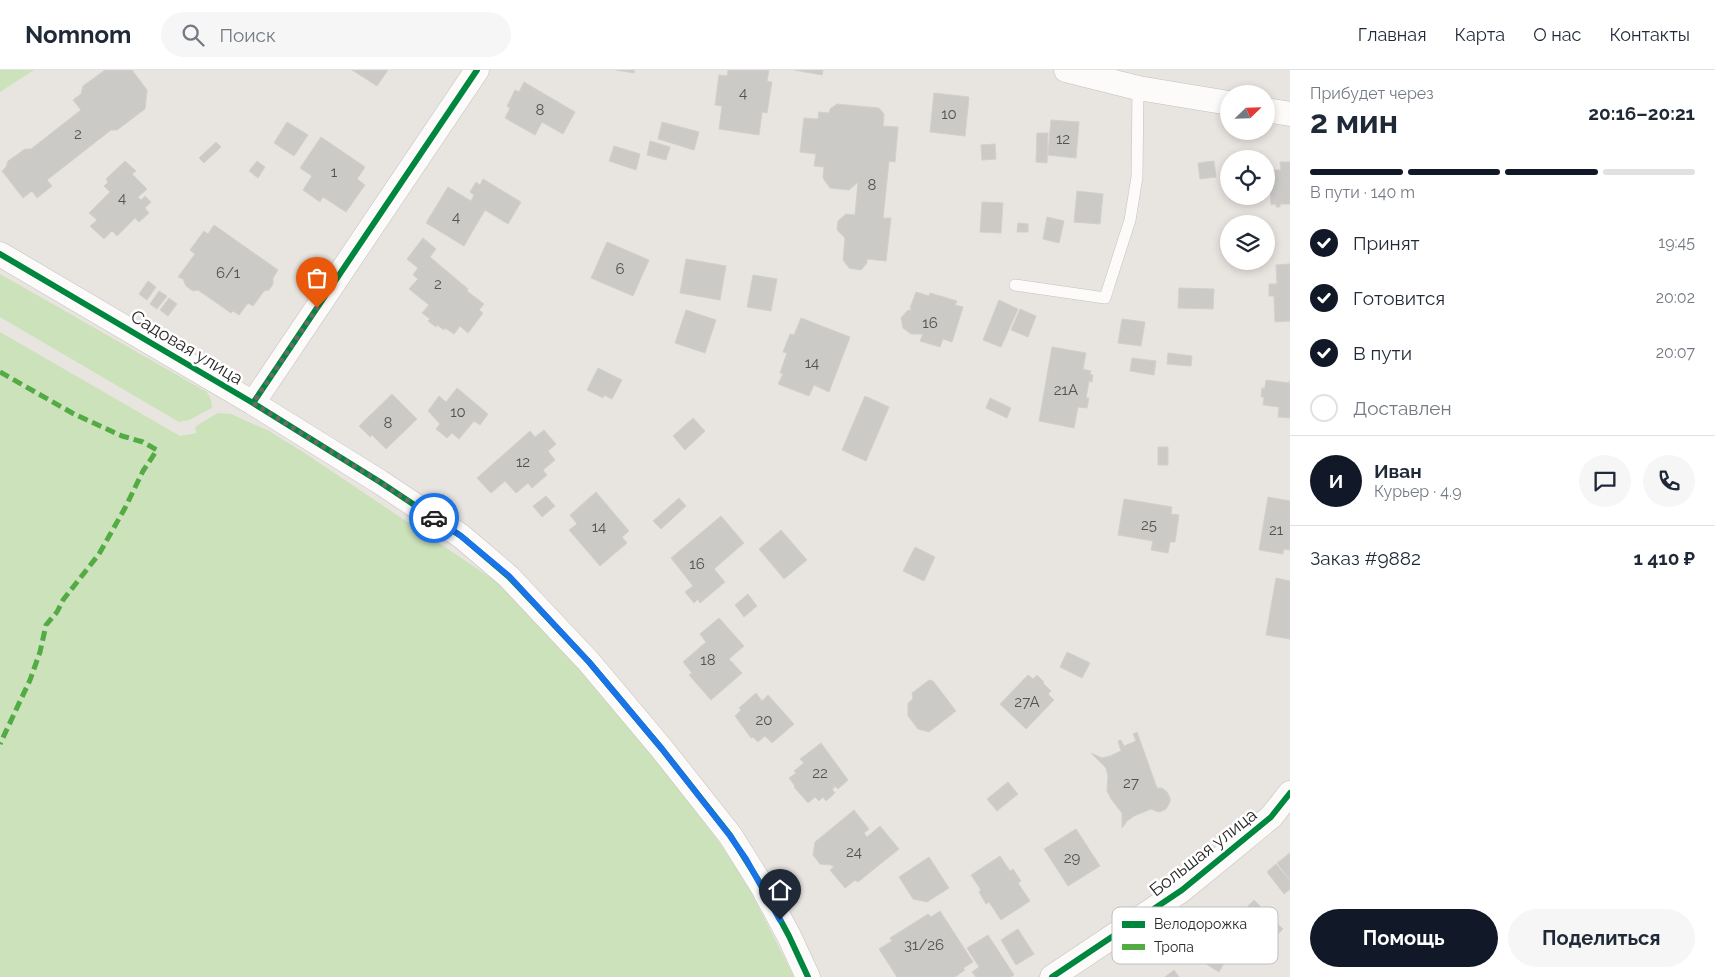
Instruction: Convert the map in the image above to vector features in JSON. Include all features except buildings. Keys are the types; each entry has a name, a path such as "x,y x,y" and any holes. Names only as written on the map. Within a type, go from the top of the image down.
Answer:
{"street":[{"path":"253,403 476,70"},
{"path":"1066,70 1138,88 1220,102"},
{"path":"1275,112 1290,114"},
{"name":"Садовая улица","path":"0,254 253,403 380,482 461,536 509,576 594,668 662,749 730,836 762,886 789,936 808,977"},
{"name":"Большая улица","path":"1157,907 1182,890 1271,817 1290,793"},
{"name":"Большая улица","path":"1052,977 1112,937"}],"lane":[{"path":"1015,285 1104,298 1130,220 1137,177 1138,88"}],"green space":[{"path":"0,70 34,70 0,92"},
{"path":"0,274 207,392 212,408 189,420 179,422 0,317"},
{"path":"0,332 180,436 197,433 196,426 218,413 231,414 269,431 497,582 604,697 676,785 719,842 746,882 794,977 0,977"}],"marked path":[{"path":"0,372 74,414 122,436 143,442 157,450 143,471 99,554 46,625 40,652 30,680 0,744"}],"cycle path":[{"path":"253,403 477,70"},
{"path":"0,254 253,403 380,482 461,536 509,577 589,662 662,749 730,835 762,886 789,936 808,977"},
{"path":"1157,907 1182,890 1271,817 1290,793"},
{"path":"1052,977 1112,937"}],"way so far":[{"path":"317,308 253,403 434,518"}],"route":[{"path":"434,518 461,536 509,576 589,662 662,749 730,836 746,859 780,920"}]}
